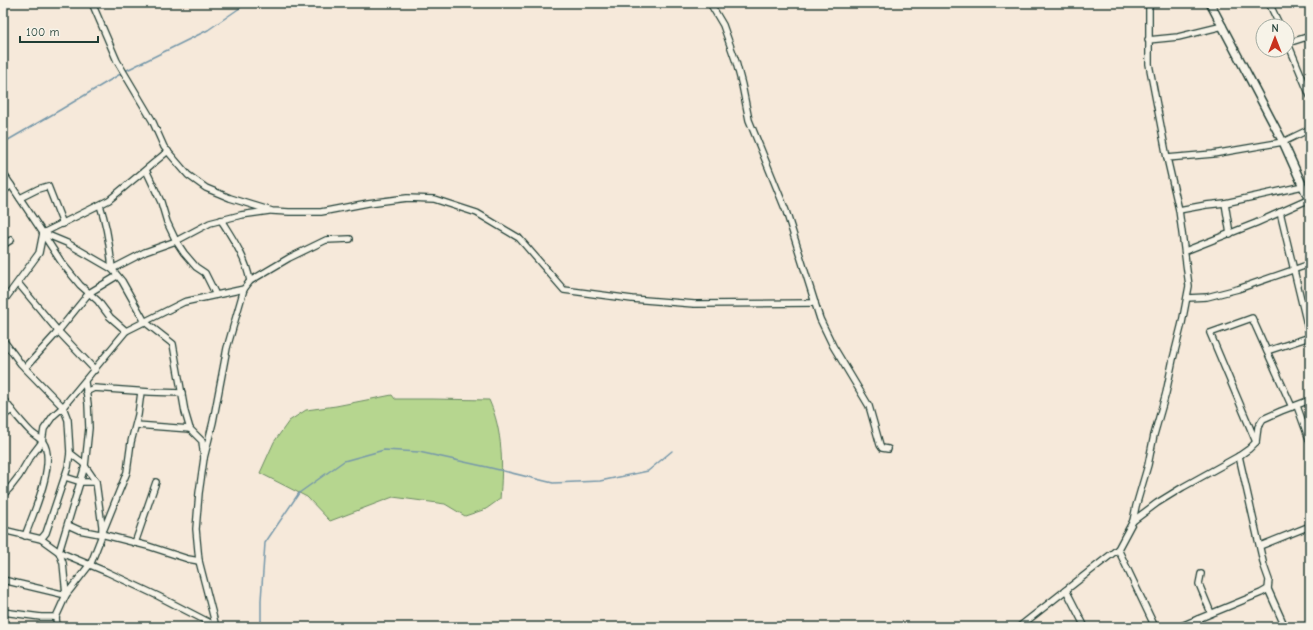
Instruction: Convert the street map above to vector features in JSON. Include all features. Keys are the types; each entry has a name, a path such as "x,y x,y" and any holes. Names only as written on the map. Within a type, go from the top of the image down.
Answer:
{"main road":[{"path":"1210,3 1283,142 1302,186 1310,200"}],"street":[{"path":"92,3 117,61 152,120 164,147 188,175 206,188 230,198 272,211"},
{"path":"710,3 723,25 736,62 749,120 786,211 820,319 833,346 869,406 880,445 882,448 888,449"},
{"path":"1019,627 1118,549 1133,521 1166,393 1187,298 1189,286 1179,210 1150,71 1148,40 1149,3"},
{"path":"1269,3 1276,18"},
{"path":"1148,40 1178,37 1223,26"},
{"path":"1295,40 1310,36"},
{"path":"1295,58 1310,96"},
{"path":"1167,158 1212,154 1283,142 1310,129"},
{"path":"43,233 109,200 168,151"},
{"path":"146,170 176,241 196,267 205,273 216,295"},
{"path":"3,172 62,263 80,285 98,301 110,317 126,331"},
{"path":"3,192 12,185"},
{"path":"20,198 48,186 63,224"},
{"path":"1179,210 1225,203 1302,186"},
{"path":"112,269 145,252 176,241 210,222 241,215 272,211 322,212 368,203 408,198 434,199 477,213 519,238 564,290 632,299 694,304 815,303"},
{"path":"1185,251 1230,234 1310,200"},
{"path":"1225,203 1230,234"},
{"path":"100,205 110,248 112,269"},
{"path":"1267,351 1310,337 1280,212"},
{"path":"220,220 237,245 248,270 250,282"},
{"path":"43,233 67,243 112,269 145,322 173,344 185,412 190,429 202,441 204,458"},
{"path":"3,302 39,253 43,233"},
{"path":"216,627 199,561 196,529 204,458 213,422 227,348 244,289 250,282 290,258 326,240 350,239"},
{"path":"3,245 11,240"},
{"path":"1187,298 1207,297 1232,291 1310,264"},
{"path":"25,368 89,293 117,276"},
{"path":"18,283 58,331 95,370"},
{"path":"3,495 19,476 29,459 42,442 44,429 53,416 85,382 126,331 184,302 244,289"},
{"path":"1256,442 1210,333 1252,318 1310,442"},
{"path":"3,340 25,368 63,407 68,420 70,453 65,477 46,533 41,539"},
{"path":"66,595 63,563 59,552 85,466 89,428 85,382"},
{"path":"86,392 94,388 141,392 182,393"},
{"path":"57,627 56,617 66,595 94,556 127,472 141,392"},
{"path":"3,399 46,448 48,461 43,485 25,536"},
{"path":"1133,521 1157,503 1183,487 1249,450 1256,442 1258,427 1263,420 1280,411 1310,400"},
{"path":"3,416 12,410"},
{"path":"136,425 190,429"},
{"path":"70,453 77,457 96,482 102,534"},
{"path":"1239,456 1264,566 1269,580 1268,589 1285,627"},
{"path":"65,477 81,482 96,482"},
{"path":"136,543 156,482"},
{"path":"68,525 79,530 102,534 199,561"},
{"path":"1260,546 1310,526"},
{"path":"3,530 41,539 59,552 108,572 158,596 216,627"},
{"path":"1118,549 1155,627"},
{"path":"1200,574 1199,584 1211,614"},
{"path":"3,580 66,595"},
{"path":"1179,627 1268,589"},
{"path":"1066,590 1085,627"},
{"path":"3,612 41,617 56,617"},
{"path":"1198,619 1202,627"}],"green space":[{"path":"392,395 395,399 489,400 497,424 501,449 502,474 500,499 486,509 465,516 445,504 393,497 330,521 307,497 260,473 274,442 289,421 306,410 336,406"}],"waterway":[{"path":"125,71 208,30 247,3"},
{"path":"3,143 122,73"},
{"path":"261,627 261,600 265,543 299,493 344,461 384,450 419,452 553,483 600,481 648,471 672,451"}]}
